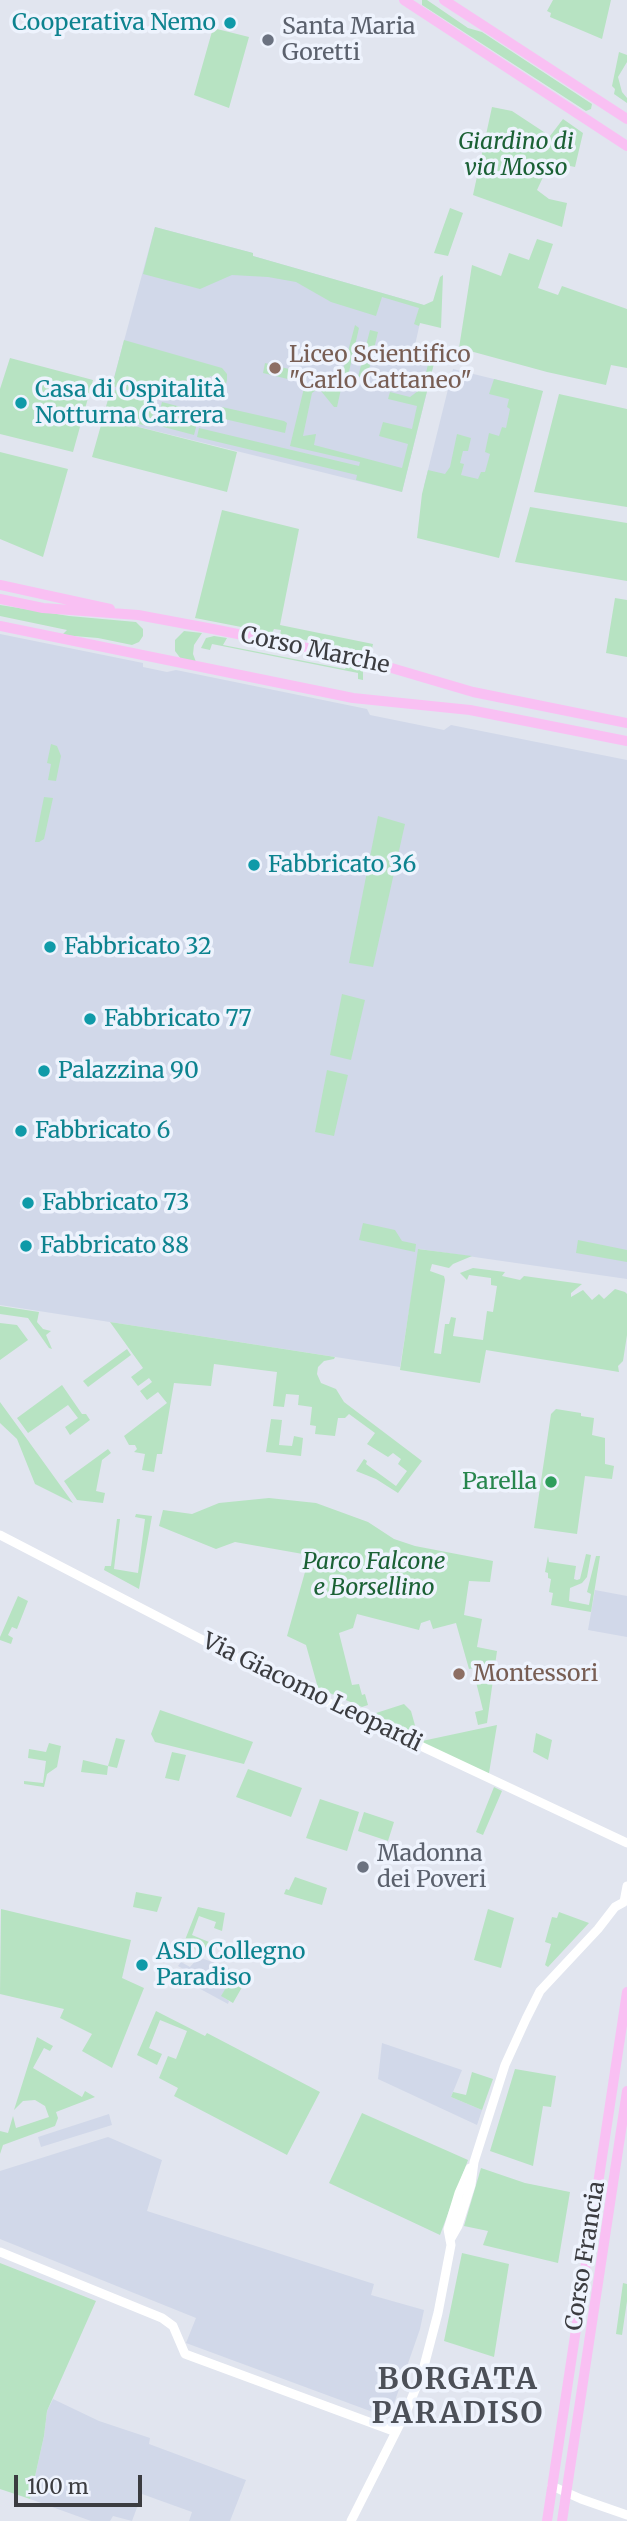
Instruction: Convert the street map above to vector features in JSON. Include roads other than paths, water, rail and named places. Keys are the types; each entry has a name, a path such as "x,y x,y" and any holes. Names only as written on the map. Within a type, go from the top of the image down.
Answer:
{"main road":[{"path":"404,0 627,146"},
{"path":"444,0 627,119"},
{"path":"0,585 138,615"},
{"name":"Corso Marche","path":"0,599 43,608 138,615 360,659 473,692 627,723"},
{"name":"Corso Marche","path":"0,626 353,698 470,710 627,741"},
{"name":"Corso Francia","path":"547,2521 627,1992"},
{"name":"Corso Francia","path":"562,2521 627,2091"}],"street":[{"name":"Via Giacomo Leopardi","path":"0,1535 286,1683 627,1843"},
{"path":"351,2521 417,2387 428,2355 450,2240 463,2213 475,2159 509,2053 540,1992 615,1907 624,1902 627,1886"},
{"path":"0,2252 162,2318 173,2326 185,2354 396,2432"},
{"path":"552,2486 627,2515"}],"place":[{"name":"Cooperativa Nemo","path":"230,23"},
{"name":"Santa Maria Goretti","path":"268,40"},
{"name":"Liceo Scientifico \"Carlo Cattaneo\"","path":"275,368"},
{"name":"Casa di Ospitalità Notturna Carrera","path":"21,403"},
{"name":"Fabbricato 36","path":"254,865"},
{"name":"Fabbricato 32","path":"50,947"},
{"name":"Fabbricato 77","path":"90,1019"},
{"name":"Palazzina 90","path":"44,1071"},
{"name":"Fabbricato 6","path":"21,1131"},
{"name":"Fabbricato 73","path":"28,1203"},
{"name":"Fabbricato 88","path":"26,1246"},
{"name":"Parella","path":"551,1482"},
{"name":"Montessori","path":"459,1674"},
{"name":"Madonna dei Poveri","path":"363,1867"},
{"name":"ASD Collegno Paradiso","path":"142,1965"}],"district":[{"name":"BORGATA PARADISO","path":"458,2398"}],"park label":[{"name":"Giardino di via Mosso","path":"516,155"},
{"name":"Parco Falcone e Borsellino","path":"374,1575"}]}
